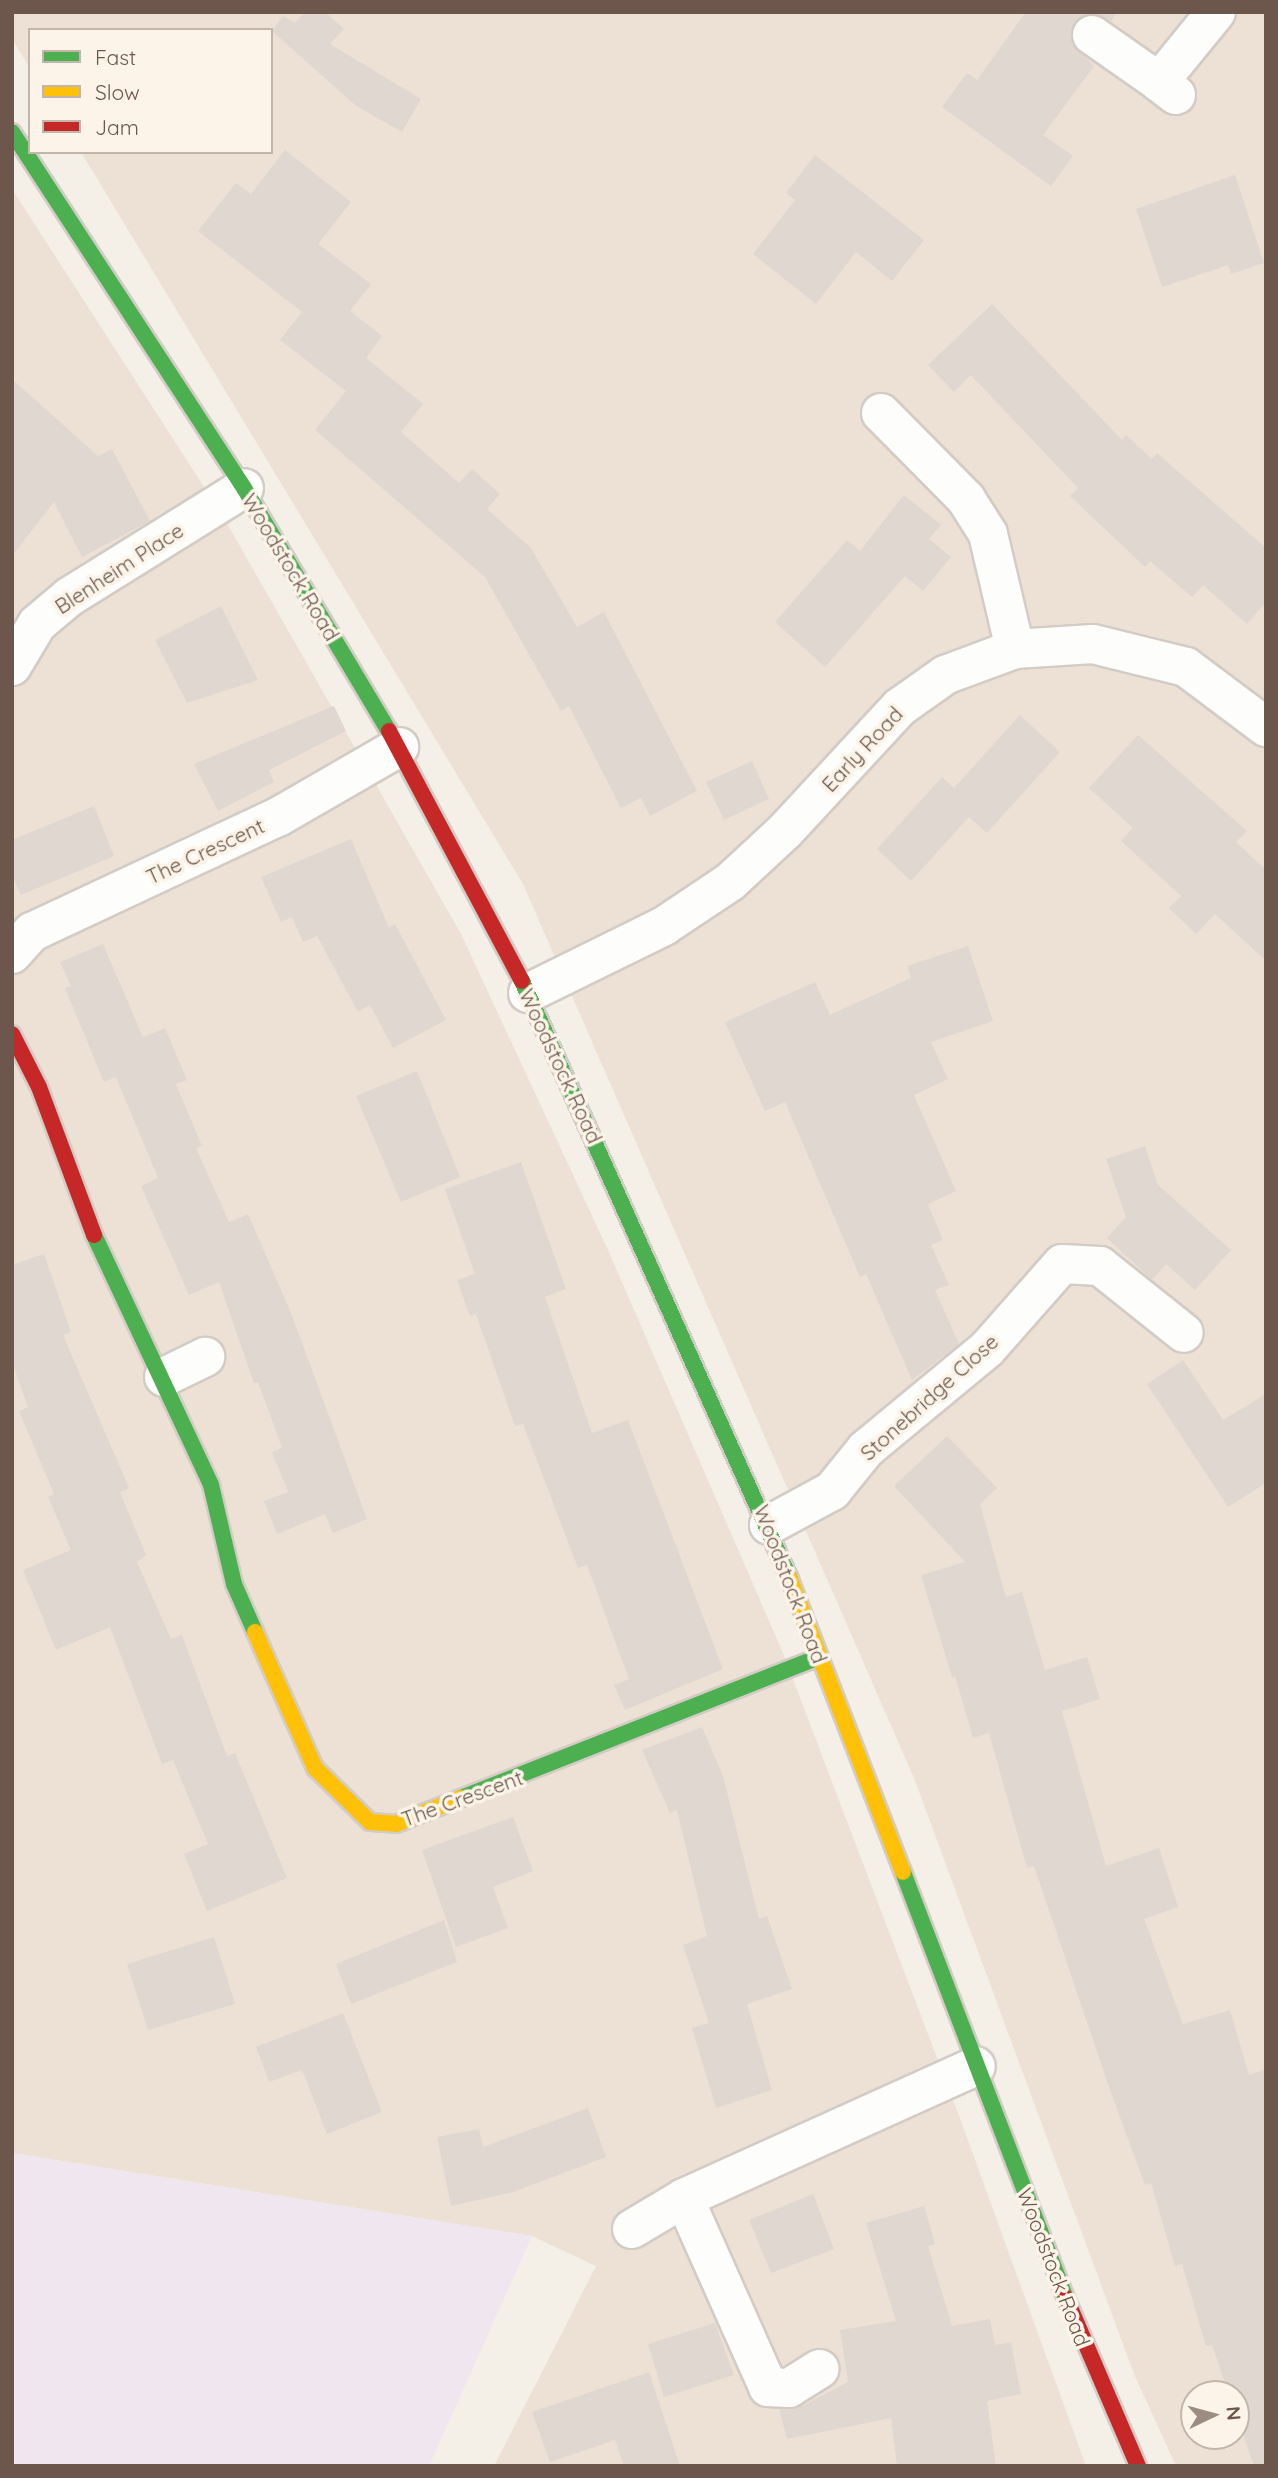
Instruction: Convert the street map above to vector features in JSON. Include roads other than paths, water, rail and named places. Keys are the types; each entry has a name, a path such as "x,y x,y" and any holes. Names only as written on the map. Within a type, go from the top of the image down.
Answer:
{"main road":[{"name":"Woodstock Road","path":"12,132 244,488 399,747 528,993 769,1525 1096,2375 1138,2466"},
{"name":"The Crescent","path":"12,1034 39,1087 83,1213 164,1377 211,1485 234,1584 315,1768 370,1822 396,1824 819,1657"}],"street":[{"path":"1092,34 1167,88 1216,12"},
{"path":"881,413 966,499 988,534 1015,649"},
{"name":"Blenheim Place","path":"12,666 37,624 69,597 244,488"},
{"name":"Early Road","path":"528,993 664,926 730,882 785,831 900,707 945,675 1015,649 1093,644 1186,667 1266,727"},
{"name":"The Crescent","path":"12,954 32,932 278,817 399,747"},
{"name":"Stonebridge Close","path":"769,1525 832,1491 866,1449 987,1349 1062,1264 1100,1266 1184,1333"},
{"path":"164,1377 205,1357"},
{"path":"632,2229 684,2198 976,2066"},
{"path":"684,2198 768,2387 789,2388 819,2369"}]}
